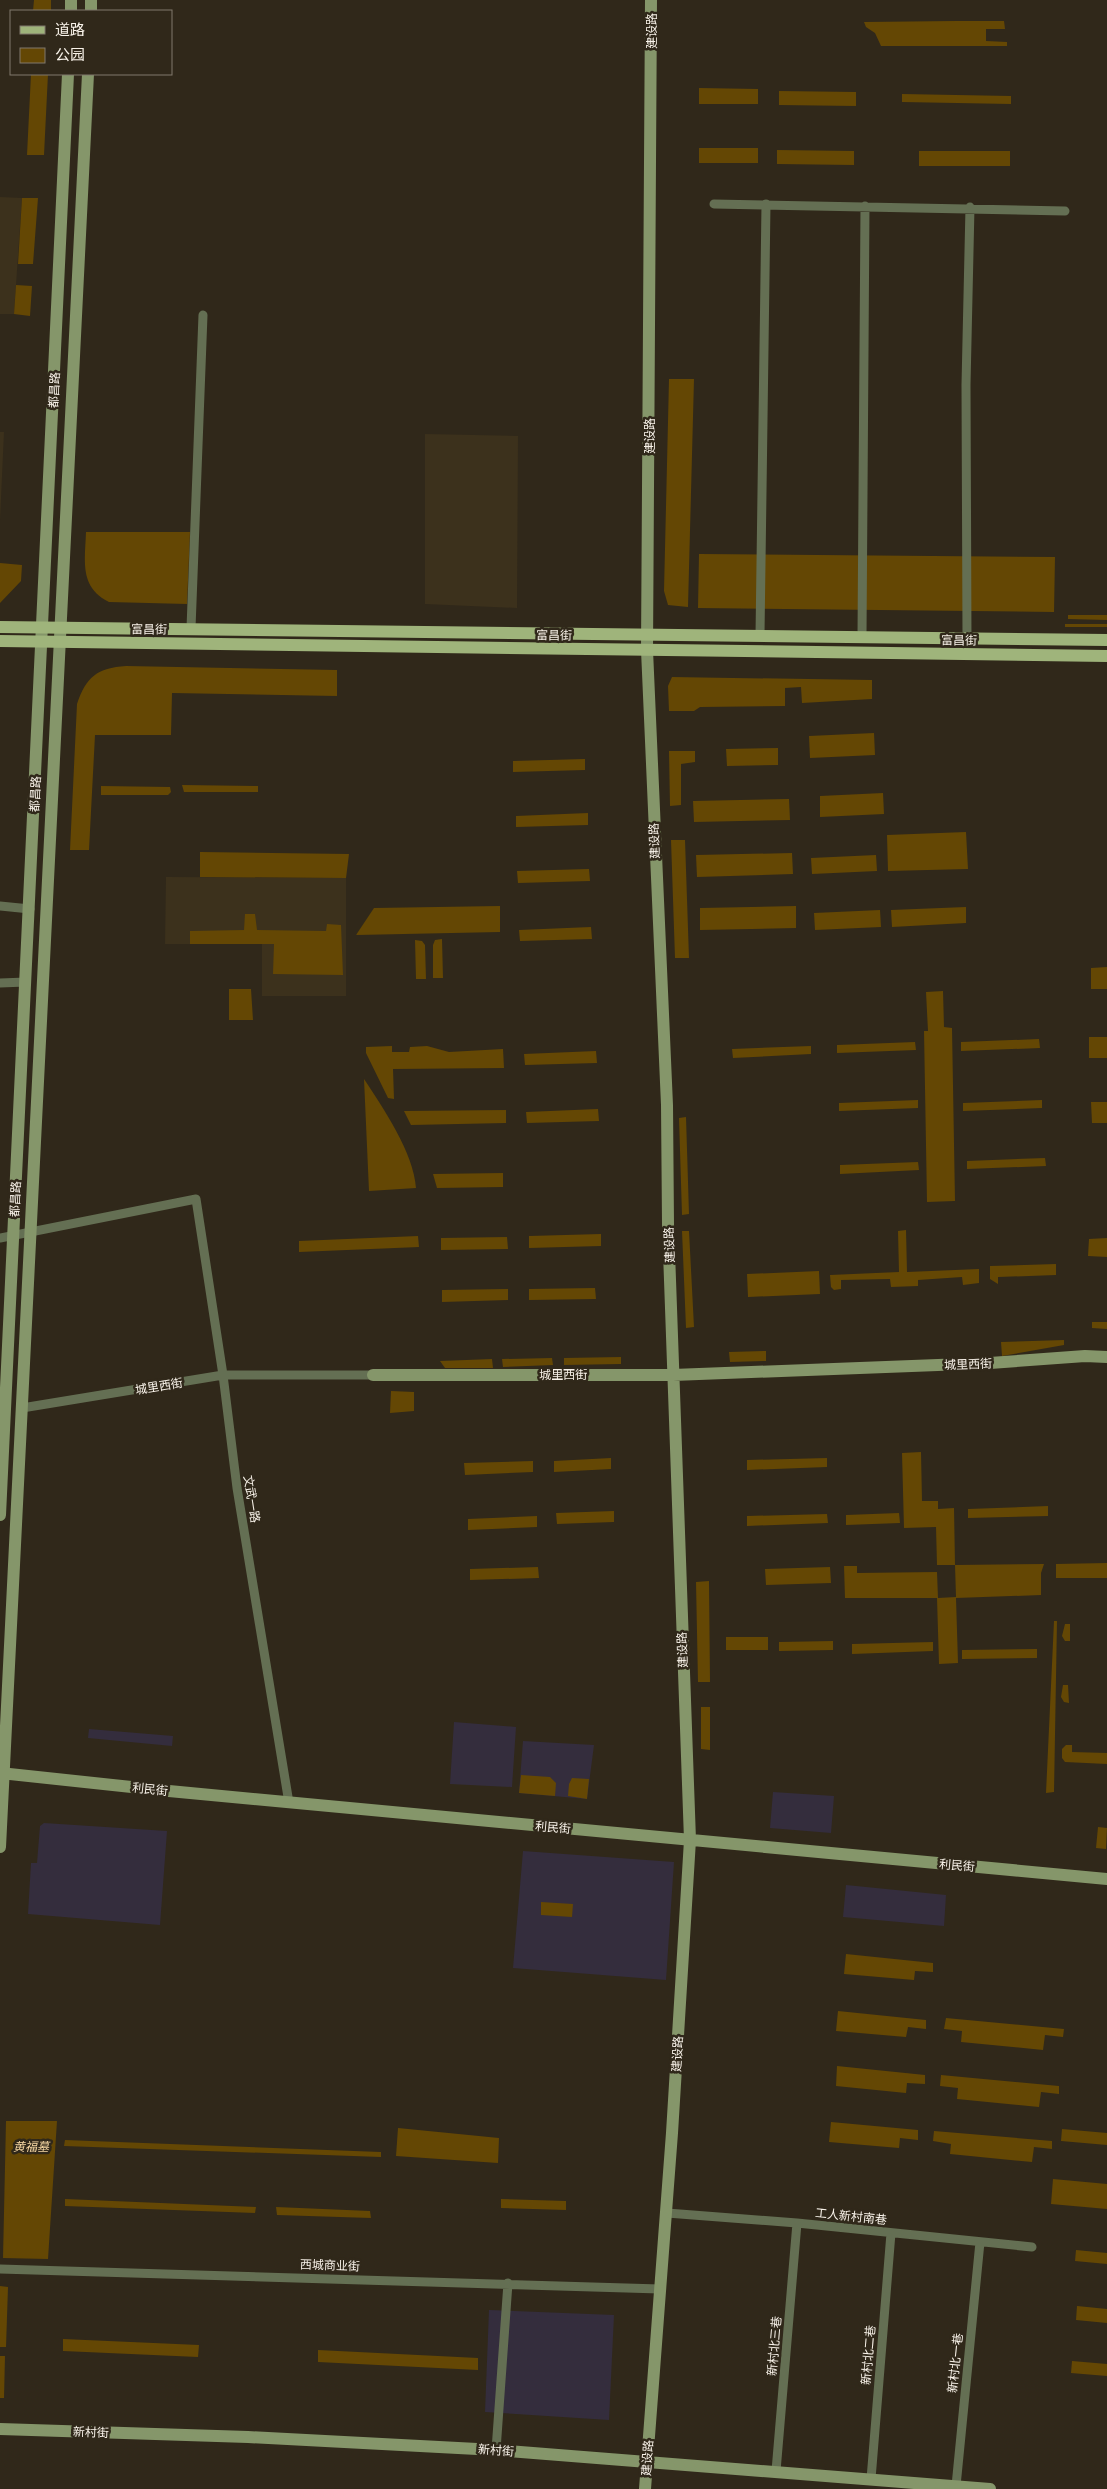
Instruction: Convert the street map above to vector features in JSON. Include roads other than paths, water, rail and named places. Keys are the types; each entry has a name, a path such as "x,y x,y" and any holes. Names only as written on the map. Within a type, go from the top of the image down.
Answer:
{"main road":[{"name":"富昌街","path":"0,627 43,626 1107,640"},
{"name":"富昌街","path":"0,641 1107,656"}],"street":[{"name":"建设路","path":"645,2489 666,2213 690,1840 673,1375 666,1105 647,650 651,0"},
{"name":"都昌路","path":"0,1515 2,1414 14,1236 68,75"},
{"name":"都昌路","path":"2,1773 62,641 88,75"},
{"path":"714,204 970,207 1065,211"},
{"path":"760,635 766,204"},
{"path":"862,637 864,206"},
{"path":"967,638 966,385 970,207"},
{"path":"191,628 204,315"},
{"path":"0,906 30,909"},
{"path":"0,983 26,982"},
{"name":"文武一路","path":"31,1231 196,1199 223,1375 237,1488 289,1802"},
{"path":"0,1238 31,1231"},
{"name":"城里西街","path":"22,1408 223,1375 673,1375 990,1364 1085,1356 1107,1357"},
{"path":"0,1848 2,1773"},
{"name":"利民街","path":"2,1773 1107,1880"},
{"name":"工人新村南巷","path":"666,2213 797,2223 1032,2247"},
{"name":"新村北三巷","path":"776,2471 797,2223"},
{"name":"新村北二巷","path":"871,2479 890,2233"},
{"name":"新村北一巷","path":"956,2486 980,2242"},
{"name":"西城商业街","path":"0,2269 660,2289"},
{"path":"496,2450 508,2283"},
{"name":"新村街","path":"0,2429 248,2437 496,2450 871,2479 894,2485 956,2486 990,2489"}],"park label":[{"name":"黄福墓","path":"31,2146"}]}
